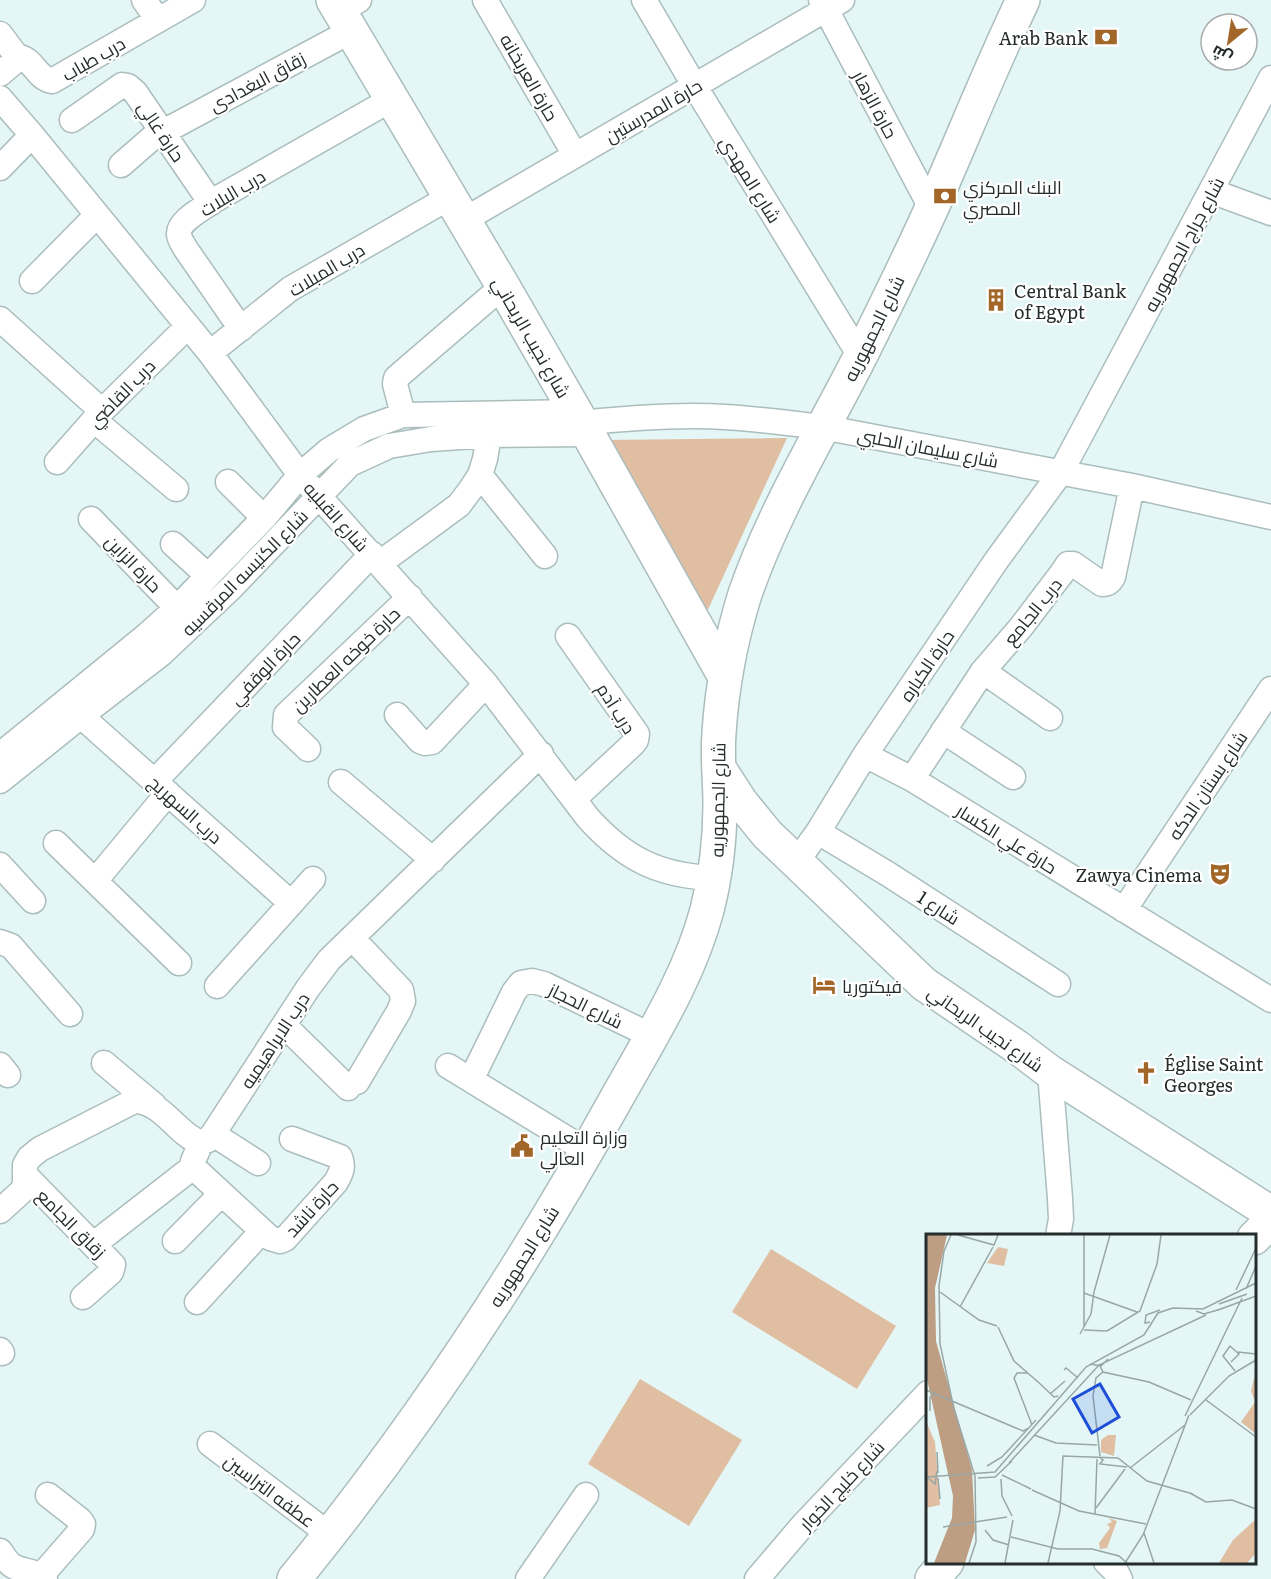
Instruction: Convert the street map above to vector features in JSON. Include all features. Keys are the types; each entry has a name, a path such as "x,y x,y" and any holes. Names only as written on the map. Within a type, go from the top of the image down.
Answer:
{"main road":[{"name":"شارع الجمهوريه","path":"294,1579 396,1446 530,1245 587,1151 652,1036 683,975 707,911 714,878 719,841 718,737 725,677 744,598 774,523 860,356 931,208 1018,3"},
{"name":"شارع نجيب الريحاني","path":"346,10 392,99 582,423 725,677"},
{"name":"شارع نجيب الريحاني","path":"719,767 753,818 924,984 1050,1072 1271,1213"},
{"path":"1256,1236 1271,1221"},
{"path":"932,1579 947,1564"}],"street":[{"path":"144,0 158,20"},
{"name":"درب طباب","path":"18,58 25,58 44,80 52,81 194,0"},
{"name":"حارة العربخانه","path":"485,0 575,155"},
{"name":"شارع المهدي","path":"644,0 860,356"},
{"name":"حارة المدرستين","path":"457,208 575,155 830,3"},
{"name":"حارة الزهار","path":"830,3 931,208"},
{"name":"زقاق البغدادى","path":"121,165 152,138 346,10"},
{"path":"0,34 18,58 0,74"},
{"name":"شارع جراج الجمهوريه","path":"1061,472 1271,78"},
{"name":"حارة غالي","path":"72,120 122,85 128,86 135,92 211,203"},
{"name":"شارع القبليه","path":"0,98 210,353 300,475 486,684 605,836 624,851 668,872 691,877 714,878"},
{"name":"درب البلات","path":"241,329 185,248 179,231 186,221 211,203 392,99"},
{"path":"0,168 32,135"},
{"path":"1211,191 1271,213"},
{"name":"درب المبلات","path":"210,353 290,289 457,208"},
{"path":"32,281 97,215"},
{"path":"404,415 395,384 396,378 503,286"},
{"path":"0,319 176,489"},
{"name":"درب القاضي","path":"57,462 98,415 188,326"},
{"name":"شارع الكنيسه المرقسيه","path":"0,781 14,752 177,608 264,518 300,475 329,450 363,429 404,415 582,423"},
{"name":"شارع سليمان الحلبي","path":"582,423 674,416 773,421 1061,472 1271,517"},
{"name":"شارع الكنيسه المرقسيه","path":"14,752 81,716 161,654 231,588 350,464 389,446 430,439 489,435 582,423"},
{"path":"489,435 480,475 545,556"},
{"name":"حارة الكباره","path":"797,861 818,832 865,755 996,561 1061,472"},
{"name":"حارة الوقفي","path":"95,881 162,787 376,559 459,505 480,475"},
{"path":"228,482 264,518"},
{"name":"درب الجامع","path":"912,779 982,670 1021,627 1068,564 1073,564 1102,584 1110,581 1113,577 1132,486"},
{"name":"حارة الزاين","path":"91,519 177,608"},
{"path":"173,544 208,576"},
{"name":"حارة خوخه العطارين","path":"308,749 285,727 285,715 410,597"},
{"name":"درب آدم","path":"568,636 637,734 633,744 574,799"},
{"path":"982,670 1050,718"},
{"path":"397,715 420,741 425,743 432,741 486,684"},
{"name":"شارع بستان الدكه","path":"1124,910 1271,689"},
{"name":"درب السهريج","path":"81,716 291,903"},
{"path":"943,731 1013,777"},
{"name":"درب الابراهيميه","path":"207,1139 329,960 541,754"},
{"name":"حارة علي الكسار","path":"865,755 912,779 1271,1000"},
{"path":"341,782 433,860"},
{"name":"شارع 1","path":"818,832 888,874 1058,984"},
{"path":"56,843 179,963"},
{"path":"0,865 33,900"},
{"path":"217,986 313,879"},
{"path":"284,1025 353,1085 403,1001 401,990 352,938"},
{"path":"0,942 11,946 70,1014"},
{"name":"شارع الحجاز","path":"471,1080 514,992 521,983 532,981 544,984 652,1036"},
{"path":"104,1063 193,1140 207,1139 258,1163"},
{"path":"448,1066 587,1151"},
{"path":"1050,1072 1060,1198 1061,1219 1058,1234"},
{"path":"0,1211 22,1191 25,1184 25,1165 29,1158 40,1149 134,1101 154,1105"},
{"path":"94,1244 193,1167 193,1161 207,1139"},
{"name":"حارة ناشد","path":"193,1167 262,1231 274,1240 280,1241 285,1239 342,1173 340,1157 292,1139"},
{"name":"زقاق الجامع","path":"25,1175 113,1265 111,1272 83,1297"},
{"path":"175,1241 221,1194"},
{"path":"197,1302 262,1231"},
{"name":"شارع خليج الخوار","path":"757,1579 803,1525 926,1394"},
{"name":"عطفه التراسين","path":"210,1444 330,1535"},
{"path":"4,1564 31,1571 43,1577 82,1529 83,1524 80,1520 48,1495"},
{"path":"528,1579 586,1495"},
{"path":"1107,1564 1120,1579"}],"shaded area":[{"path":"787,438 705,616 602,440"},
{"path":"771,1249 896,1326 857,1389 732,1312"},
{"path":"640,1379 742,1440 689,1526 588,1464"}],"place":[{"name":"Arab Bank","path":"1106,37"},
{"name":"البنك المركزي المصري","path":"945,196"},
{"name":"Central Bank of Egypt","path":"996,300"},
{"name":"Zawya Cinema","path":"1220,874"},
{"name":"فيكتوريا","path":"824,985"},
{"name":"Église Saint Georges","path":"1146,1073"},
{"name":"وزارة التعليم العالي","path":"522,1146"}]}
